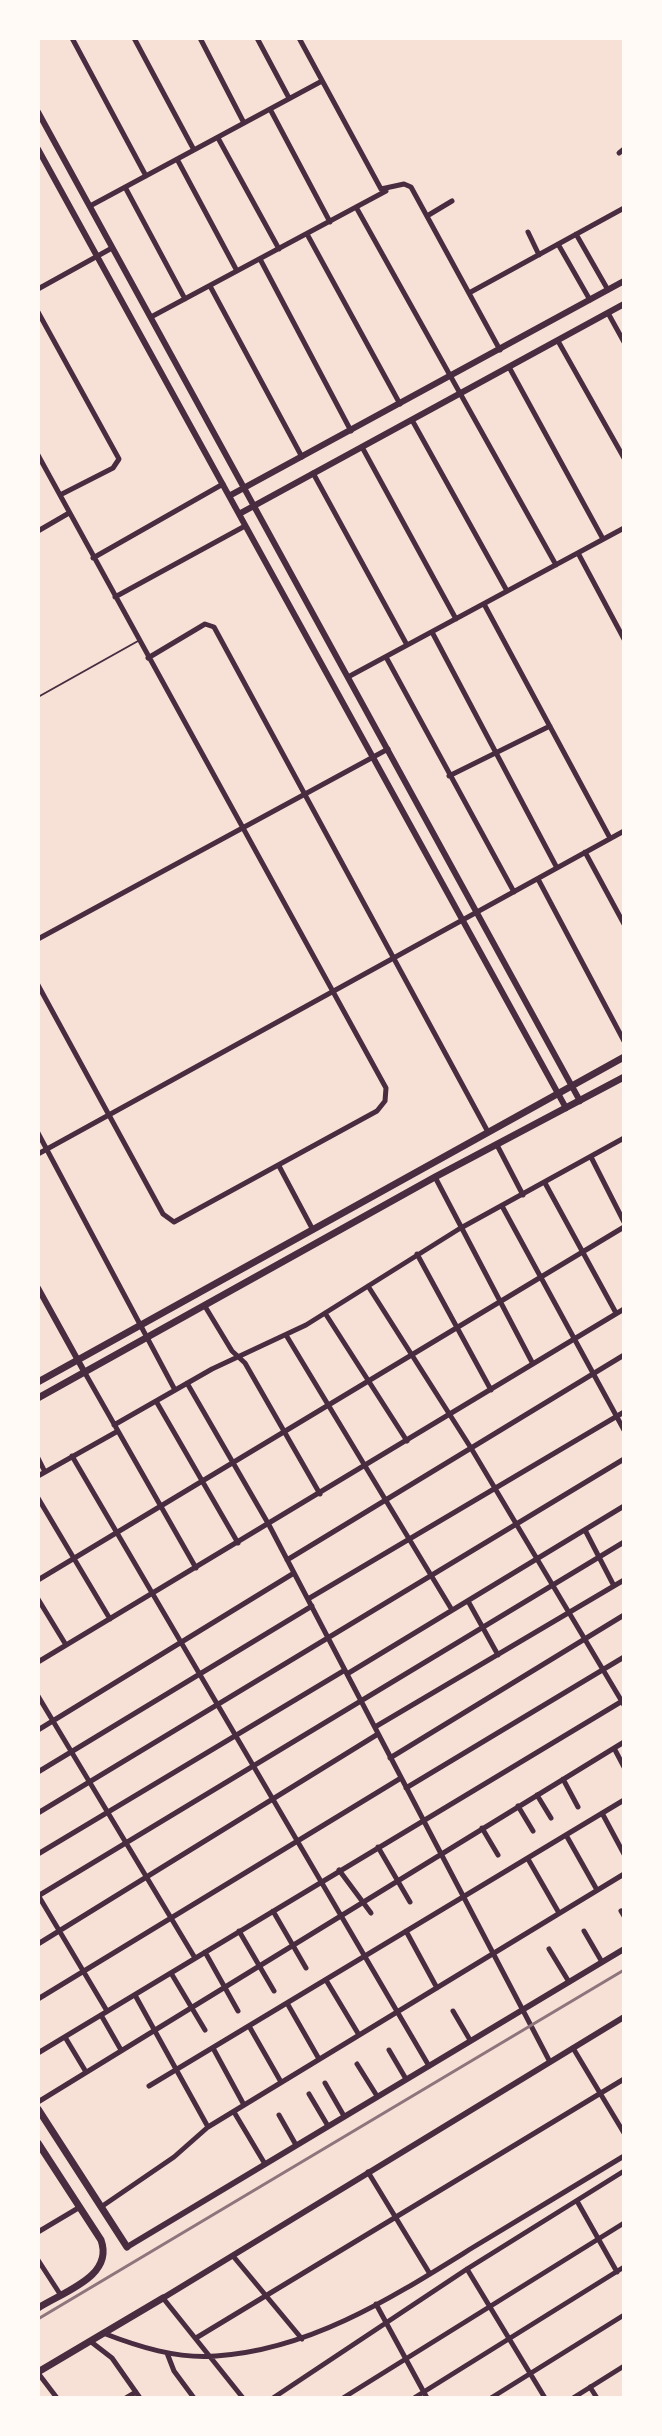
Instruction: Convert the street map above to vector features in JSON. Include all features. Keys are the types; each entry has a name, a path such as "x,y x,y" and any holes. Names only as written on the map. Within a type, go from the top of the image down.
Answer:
{"main road":[{"path":"38,1382 624,1057"},
{"path":"38,1398 206,1308 435,1177 624,1077"},
{"path":"38,2109 127,2247"},
{"path":"38,2143 106,2252 103,2265 38,2308"},
{"path":"38,2372 163,2298"}],"street":[{"path":"72,38 146,176"},
{"path":"134,38 194,150"},
{"path":"200,38 244,123"},
{"path":"257,38 289,98"},
{"path":"299,38 379,186 387,190"},
{"path":"90,206 322,81"},
{"path":"270,109 330,222"},
{"path":"38,112 580,1101"},
{"path":"218,138 279,249"},
{"path":"38,149 566,1108"},
{"path":"177,159 237,271"},
{"path":"151,317 387,190 408,185 500,350"},
{"path":"125,187 185,299"},
{"path":"427,216 452,201"},
{"path":"356,207 556,565"},
{"path":"469,293 624,208"},
{"path":"528,232 539,255"},
{"path":"307,234 400,404"},
{"path":"576,234 608,290"},
{"path":"558,244 590,300"},
{"path":"38,289 112,248"},
{"path":"260,259 351,431"},
{"path":"229,496 624,281"},
{"path":"210,286 302,457"},
{"path":"239,514 624,304"},
{"path":"38,312 119,459 113,468 60,495"},
{"path":"608,313 624,342"},
{"path":"558,341 624,458"},
{"path":"509,367 603,539"},
{"path":"412,420 507,591"},
{"path":"362,447 456,619"},
{"path":"38,455 239,828 386,1088 385,1101 377,1111 174,1222 163,1214 38,985"},
{"path":"313,473 407,645"},
{"path":"93,558 223,484"},
{"path":"38,531 69,513"},
{"path":"115,597 245,526"},
{"path":"348,677 624,528"},
{"path":"578,553 624,639"},
{"path":"484,604 610,838"},
{"path":"148,658 205,624 212,625 488,1132"},
{"path":"432,632 557,868"},
{"path":"386,657 514,892"},
{"path":"449,776 550,726"},
{"path":"38,939 388,749"},
{"path":"38,1154 624,831"},
{"path":"585,852 624,924"},
{"path":"538,879 624,1041"},
{"path":"38,1133 175,1391"},
{"path":"38,1476 187,1383 286,1335 459,1229 624,1138"},
{"path":"497,1145 523,1195"},
{"path":"38,1580 583,1253 624,1225 591,1157"},
{"path":"279,1166 313,1230"},
{"path":"435,1177 459,1229 533,1364"},
{"path":"545,1183 616,1313"},
{"path":"502,1206 624,1430"},
{"path":"417,1254 491,1390"},
{"path":"38,2053 623,1702 471,1448 368,1286"},
{"path":"38,1288 196,1568"},
{"path":"206,1308 239,1357 320,1494"},
{"path":"38,1662 624,1309"},
{"path":"325,1313 407,1441"},
{"path":"286,1335 452,1610"},
{"path":"287,1560 624,1355"},
{"path":"187,1383 269,1525 550,2062"},
{"path":"156,1401 238,1543"},
{"path":"308,1599 624,1412"},
{"path":"72,1456 429,2066"},
{"path":"38,1458 45,1472"},
{"path":"38,1813 624,1459"},
{"path":"38,1498 110,1619"},
{"path":"38,1854 624,1506"},
{"path":"585,1530 614,1586"},
{"path":"121,2050 84,1971 38,1896 624,1542"},
{"path":"38,1730 294,1573"},
{"path":"38,1944 498,1655 624,1580"},
{"path":"38,1599 66,1645"},
{"path":"468,1601 498,1655"},
{"path":"38,1772 312,1606"},
{"path":"390,1758 624,1615"},
{"path":"406,1788 624,1657"},
{"path":"38,1696 195,1958"},
{"path":"38,2102 624,1742"},
{"path":"614,1748 624,1767"},
{"path":"38,1999 401,1778"},
{"path":"563,1779 578,1807"},
{"path":"537,1795 551,1818"},
{"path":"149,2086 624,1800"},
{"path":"518,1806 533,1831"},
{"path":"602,1813 624,1854"},
{"path":"482,1828 498,1855"},
{"path":"566,1835 597,1890"},
{"path":"378,1847 410,1902"},
{"path":"528,1858 559,1913"},
{"path":"339,1870 371,1913"},
{"path":"101,2207 174,2157 208,2127 624,1874"},
{"path":"273,1911 306,1968"},
{"path":"239,1931 274,1991"},
{"path":"406,1931 437,1988"},
{"path":"584,1931 602,1962"},
{"path":"549,1949 569,1982"},
{"path":"127,2247 624,1949"},
{"path":"205,1952 238,2011"},
{"path":"171,1973 205,2030"},
{"path":"326,1980 359,2035"},
{"path":"135,1995 208,2127"},
{"path":"287,2003 319,2059"},
{"path":"453,2011 470,2040"},
{"path":"243,2398 163,2298 624,2017"},
{"path":"249,2026 281,2082"},
{"path":"65,2037 86,2072"},
{"path":"213,2048 244,2105"},
{"path":"573,2048 624,2133"},
{"path":"389,2050 406,2079"},
{"path":"357,2064 377,2096"},
{"path":"196,2338 624,2079"},
{"path":"325,2083 344,2116"},
{"path":"309,2094 328,2126"},
{"path":"234,2112 265,2164"},
{"path":"279,2115 296,2145"},
{"path":"38,2161 46,2156"},
{"path":"103,2333 167,2353 213,2357 257,2352 302,2339 430,2274 624,2156"},
{"path":"273,2398 467,2269 624,2171"},
{"path":"368,2172 430,2274"},
{"path":"577,2201 617,2272"},
{"path":"38,2232 80,2207"},
{"path":"343,2398 624,2223"},
{"path":"233,2256 302,2339"},
{"path":"38,2260 60,2294"},
{"path":"414,2398 425,2395 624,2267"},
{"path":"467,2269 545,2398"},
{"path":"376,2304 425,2395"},
{"path":"491,2398 624,2315"},
{"path":"90,2341 112,2358 138,2395 126,2398"},
{"path":"167,2353 174,2371 194,2398"},
{"path":"573,2398 624,2366"},
{"path":"38,2372 57,2398"},
{"path":"590,2387 597,2398"}],"lane":[{"path":"38,697 138,640"}],"railway":[{"path":"38,2319 624,1970"}]}
